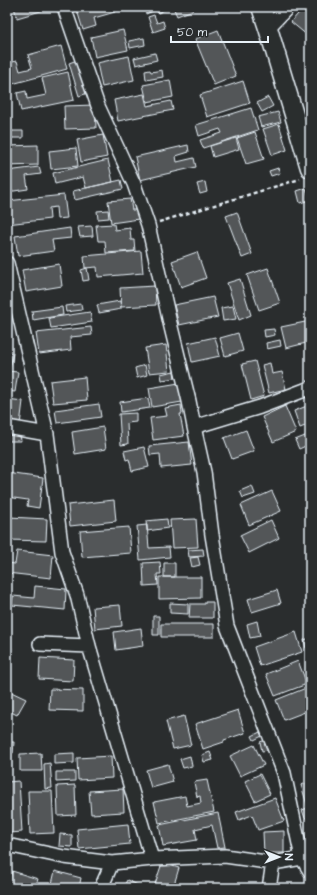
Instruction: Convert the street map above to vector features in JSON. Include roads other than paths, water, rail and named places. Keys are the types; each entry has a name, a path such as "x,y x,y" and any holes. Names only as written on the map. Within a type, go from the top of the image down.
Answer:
{"main road":[{"path":"261,7 305,129 306,173"}],"street":[{"path":"64,7 98,106 134,184 148,225 170,323 190,401 204,472 212,535 227,626 284,773 302,858 310,871"},
{"path":"268,28 288,7"},
{"path":"7,263 47,434 62,552 76,595 89,646 152,859"},
{"path":"194,426 260,407 310,388"},
{"path":"7,427 47,434"},
{"path":"40,644 89,646"},
{"path":"7,845 64,857 112,863 152,859 226,856 273,863 302,858"},
{"path":"101,888 112,863"},
{"path":"269,888 273,863"}]}
